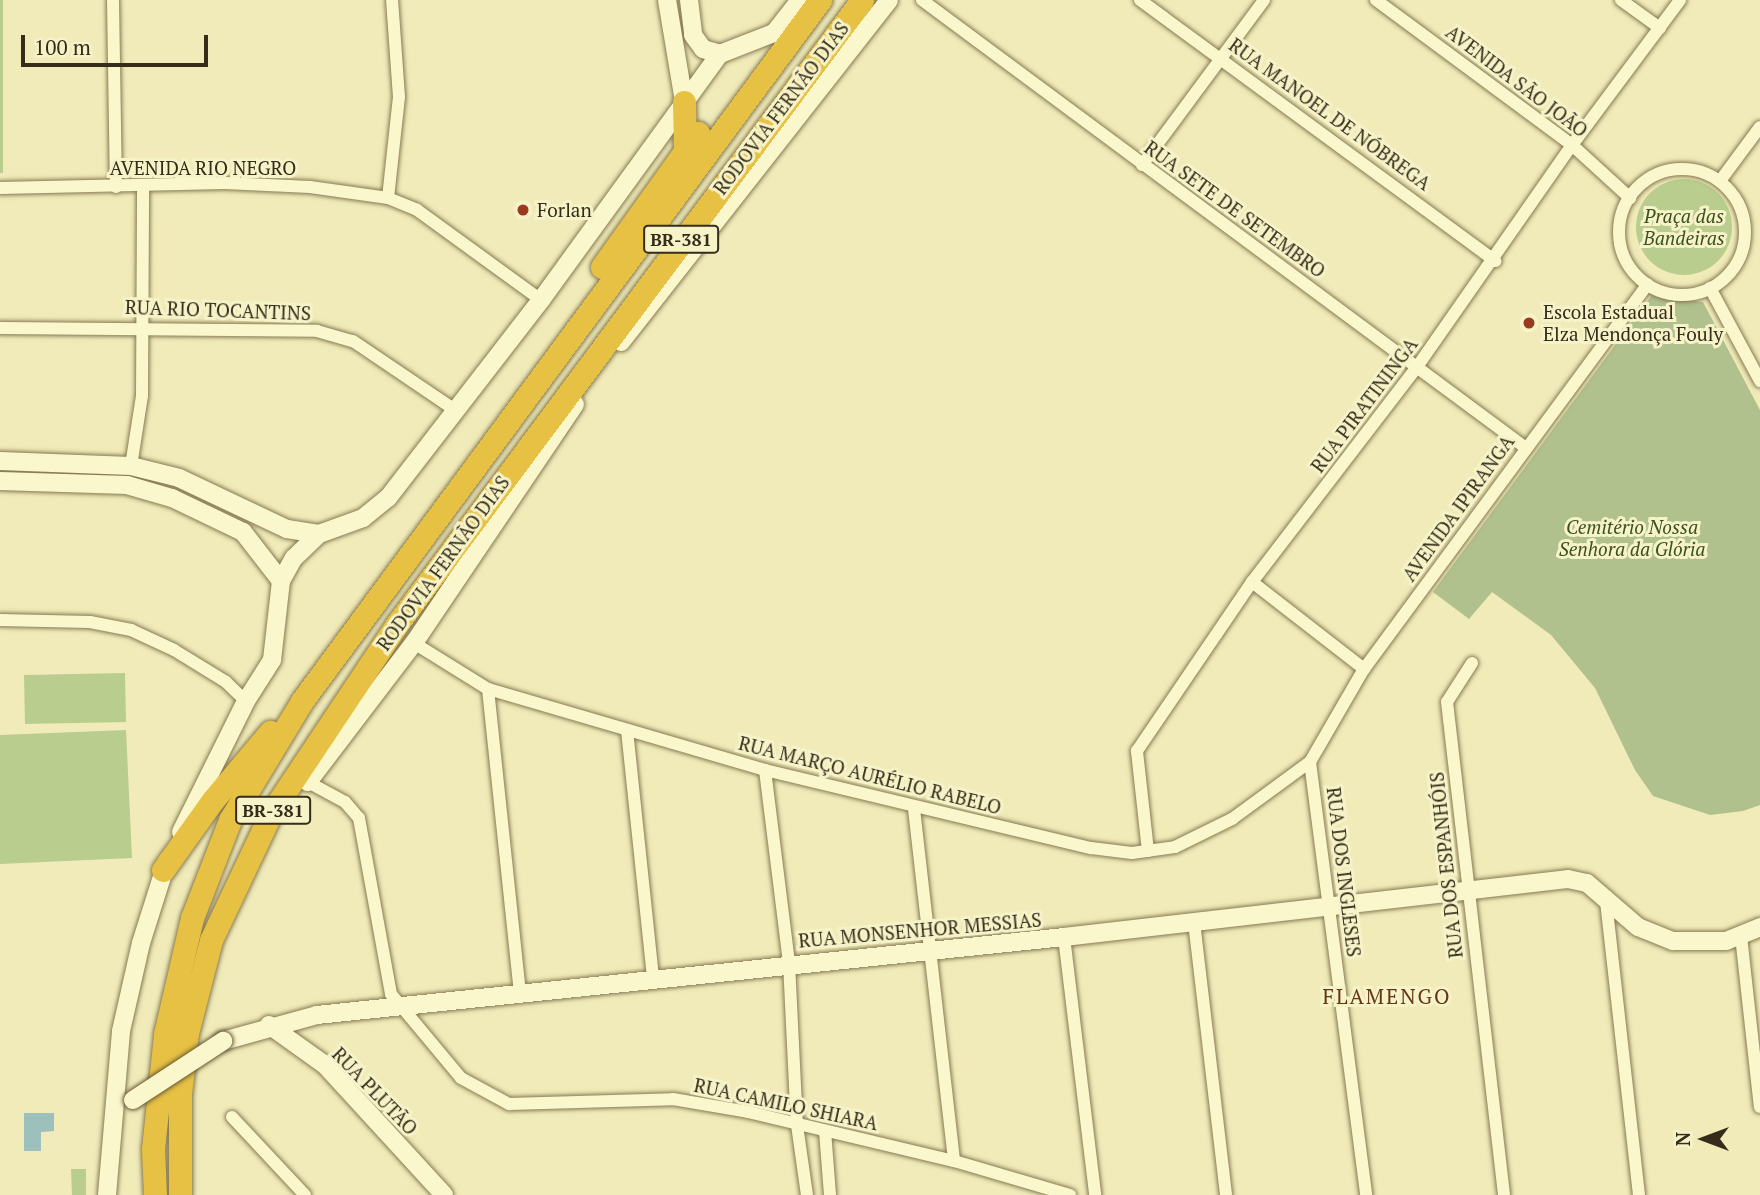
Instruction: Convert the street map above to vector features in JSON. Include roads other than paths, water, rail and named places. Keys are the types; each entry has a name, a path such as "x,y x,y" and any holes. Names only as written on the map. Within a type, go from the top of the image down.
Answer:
{"highway":[{"name":"RODOVIA FERNÃO DIAS","path":"155,1195 153,1149 165,1034 192,918 230,820 302,701 547,365 820,0"},
{"name":"RODOVIA FERNÃO DIAS","path":"180,1195 180,1094 187,1033 211,940 249,855 294,776 397,624 862,0"},
{"name":"BR-381","path":"547,365 626,229 774,33"},
{"path":"684,102 685,151"},
{"path":"163,870 213,800 302,701"},
{"path":"249,855 309,782"},
{"path":"180,1094 187,1195"}],"street":[{"path":"113,0 116,187"},
{"path":"388,198 399,97 392,0"},
{"path":"667,0 684,102"},
{"path":"688,0 693,35 703,49 720,54"},
{"name":"BR-381","path":"774,33 800,0"},
{"name":"RODOVIA FERNÃO DIAS","path":"309,782 414,643 534,460 623,338 889,0"},
{"name":"RUA SETE DE SETEMBRO","path":"922,0 1526,448"},
{"name":"RUA MANOEL DE NÓBREGA","path":"1140,0 1495,261"},
{"path":"1142,165 1264,0"},
{"name":"AVENIDA SÃO JOÃO","path":"1377,0 1572,145 1630,198"},
{"path":"1621,0 1660,28"},
{"name":"RUA PIRATININGA","path":"1147,851 1137,751 1252,582 1417,368 1495,261 1572,145 1680,0"},
{"path":"107,1195 108,1146 121,1031 163,870 246,701 272,660 280,623 281,581 294,558 318,534 363,518 388,498 541,300 720,54 774,33"},
{"path":"1720,181 1760,127"},
{"path":"1678,169 1693,169 1720,181 1737,200 1745,223 1741,254 1723,279 1710,288 1685,295 1647,284 1626,260 1621,244 1621,220 1630,198 1650,177 1678,169"},
{"path":"131,466 142,396 143,187"},
{"name":"AVENIDA RIO NEGRO","path":"0,188 310,187 388,198 416,210 541,300"},
{"path":"1745,223 1760,223"},
{"name":"AVENIDA IPIRANGA","path":"1310,762 1364,669 1647,284"},
{"path":"1710,288 1760,381"},
{"name":"RUA RIO TOCANTINS","path":"0,328 144,326 317,331 353,341 455,410"},
{"path":"0,461 131,466 179,478 287,529 318,534"},
{"path":"0,481 127,485 172,498 243,532 281,581"},
{"path":"1252,582 1364,669"},
{"path":"0,620 90,621 131,630 174,650 226,682 246,701"},
{"name":"RUA MARÇO AURÉLIO RABELO","path":"414,643 488,689 765,770 914,809 1091,848 1147,851 1204,836 1310,762"},
{"name":"RUA DOS ESPANHÓIS","path":"1472,663 1447,702 1504,1195"},
{"path":"488,689 520,993"},
{"path":"627,730 653,978"},
{"name":"RUA DOS INGLESES","path":"1310,762 1366,1195"},
{"path":"765,770 789,963 797,1125 807,1195"},
{"name":"RUA CAMILO SHIARA","path":"309,782 345,802 359,818 366,835 386,980 399,1007 461,1078 509,1104 673,1099 954,1161 1070,1195"},
{"path":"914,809 954,1161"},
{"name":"RUA MONSENHOR MESSIAS","path":"108,1146 133,1100 223,1041 269,1025 399,1007 789,963 1064,937 1578,879 1638,927 1673,941 1712,943 1760,928"},
{"path":"1606,901 1639,1195"},
{"path":"1194,922 1226,1195"},
{"path":"1741,936 1760,1107"},
{"path":"1064,937 1095,1195"},
{"name":"RUA PLUTÃO","path":"269,1025 325,1065 444,1195"},
{"path":"232,1117 305,1195"},
{"path":"825,1131 830,1195"}],"water":[{"path":"24,1113 54,1113 54,1131 41,1132 41,1151 24,1151"}],"place":[{"name":"Forlan","path":"523,210"},
{"name":"Escola Estadual Elza Mendonça Fouly","path":"1529,323"}],"district":[{"name":"FLAMENGO","path":"1387,996"}],"park label":[{"name":"Praça das Bandeiras","path":"1684,227"},
{"name":"Cemitério Nossa Senhora da Glória","path":"1632,538"}]}
